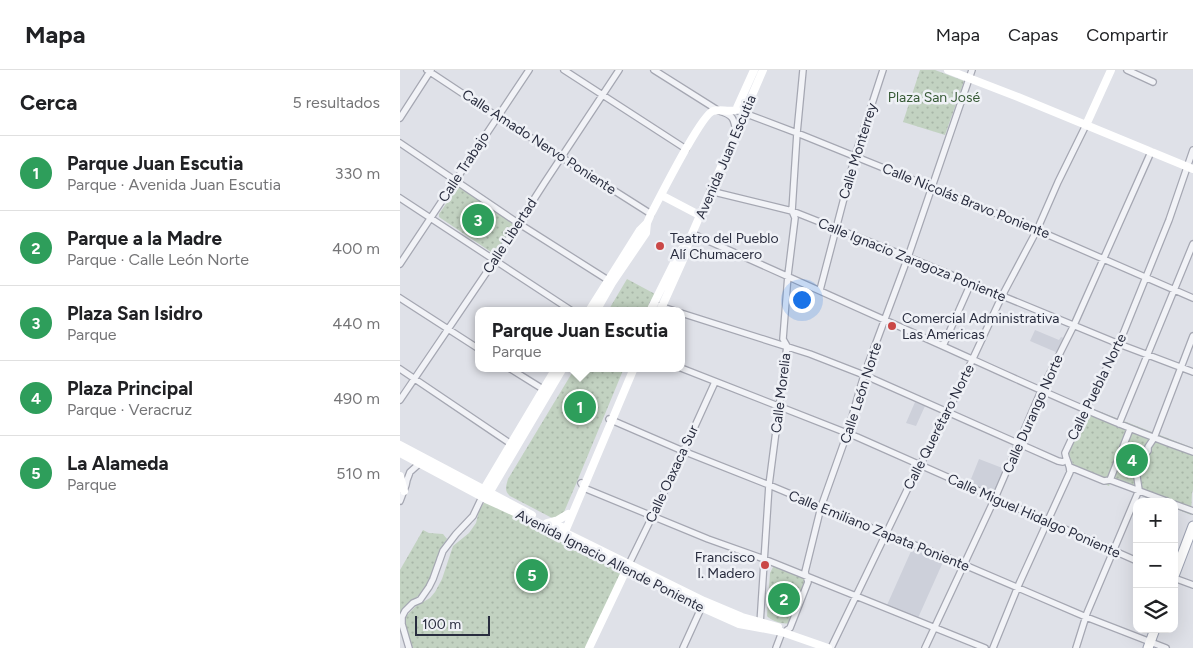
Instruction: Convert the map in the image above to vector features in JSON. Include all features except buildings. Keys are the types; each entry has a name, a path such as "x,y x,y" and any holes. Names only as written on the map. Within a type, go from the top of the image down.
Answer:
{"main road":[{"name":"Avenida Juan Escutia","path":"662,307 736,132 740,112 754,70"},
{"name":"Avenida Juan Escutia","path":"740,112 763,70"},
{"path":"948,70 1190,168"},
{"name":"Calle Querétaro Norte","path":"1086,125 1111,70"},
{"name":"Avenida Juan Escutia","path":"592,307 646,233 647,223 651,214 706,116 714,111 740,112"},
{"path":"661,195 701,216"},
{"name":"Avenida Juan Escutia","path":"652,307 680,251 688,243"},
{"name":"Avenida Juan Escutia","path":"598,307 610,282"},
{"path":"546,391 554,372"},
{"path":"486,494 546,391 560,372"},
{"path":"611,420 628,372"},
{"path":"562,532 632,372"},
{"name":"Avenida Ignacio Allende Poniente","path":"400,445 486,494 499,497 562,532"},
{"path":"486,494 495,485 514,445"},
{"name":"Avenida Ignacio Allende Poniente","path":"400,453 486,494 703,604 760,625 785,631 829,648"},
{"path":"400,476 404,492"},
{"path":"495,485 499,497"},
{"path":"562,532 568,514 582,485"},
{"path":"547,523 568,514"},
{"path":"1178,567 1193,528"},
{"name":"Calle Oaxaca Sur","path":"589,648 628,567"},
{"path":"1149,645 1154,633"}],"street":[{"name":"Calle Trabajo","path":"400,264 529,70"},
{"path":"564,70 686,149"},
{"name":"Calle Libertad","path":"400,400 495,260 618,70"},
{"path":"654,70 719,111 732,117 736,132"},
{"name":"Calle Morelia","path":"760,625 769,485 787,346 783,339 795,218 792,212 803,70"},
{"name":"Calle Monterrey","path":"820,290 855,156 883,70"},
{"name":"Calle León Norte","path":"776,648 785,631 790,628 808,582 805,572 821,507 847,434 864,375 908,257 972,70"},
{"path":"1128,70 1153,82"},
{"name":"Calle Amado Nervo Poniente","path":"429,71 651,214"},
{"path":"400,118 429,71"},
{"name":"Calle Nicolás Bravo Poniente","path":"740,112 855,156 1036,230 1193,298"},
{"name":"Calle Querétaro Norte","path":"829,648 948,412 1002,296 1086,125"},
{"path":"400,143 518,223 610,282"},
{"name":"Calle Puebla Norte","path":"1066,460 1065,453 1119,344 1190,168 1193,150"},
{"name":"Calle Durango Norte","path":"925,648 995,498 1041,391 1074,325 1151,152"},
{"name":"Calle Ignacio Zaragoza Poniente","path":"710,192 792,212 835,228 1119,344 1193,372"},
{"path":"400,198 566,307"},
{"path":"692,234 788,275 1041,391 1130,429 1193,452"},
{"path":"1119,424 1193,244"},
{"path":"943,346 971,283"},
{"path":"400,298 475,346"},
{"path":"685,314 810,354 864,375 1061,462 1066,460 1070,467 1070,472 1046,522 993,648"},
{"path":"1076,648 1086,617 1139,490 1136,460 1148,451 1148,447 1154,438 1193,336"},
{"path":"400,369 514,445"},
{"name":"Calle Miguel Hidalgo Poniente","path":"685,370 847,434 1133,559"},
{"path":"515,372 546,391"},
{"name":"Calle Oaxaca Sur","path":"628,567 715,382"},
{"name":"Calle Emiliano Zapata Poniente","path":"611,420 1018,587 1149,645 1166,648"},
{"path":"1110,480 1130,429"},
{"path":"400,501 410,472 420,463"},
{"path":"1070,467 1104,481 1110,480 1159,498"},
{"path":"582,485 708,539 764,559 985,648"},
{"path":"409,648 402,624 402,617 405,611 420,600 429,587 434,579 444,551 456,534 474,516 486,494"},
{"path":"1178,505 1193,511"},
{"path":"1178,579 1193,585"},
{"path":"683,648 703,604"}],"shaded area":[{"path":"1035,330 1059,340 1061,337 1064,338 1058,353 1030,341"},
{"path":"915,402 925,406 916,426 906,423"},
{"path":"979,459 1005,469 994,494 969,484"},
{"path":"912,549 943,562 918,618 887,605"}],"green space":[{"name":"Plaza San José","path":"920,70 935,70 964,81 945,135 903,122"},
{"path":"458,186 461,186 516,224 498,253 491,252 439,217 439,214"},
{"path":"627,279 655,294 650,307 610,307"},
{"path":"573,372 622,372 564,512 554,519 510,496 506,490 508,479"},
{"path":"1088,407 1193,448 1191,515 1178,510 1178,498 1147,498 1110,483 1109,486 1072,470 1072,462 1067,455"},
{"path":"485,501 623,571 586,648 413,648 406,630 406,616 435,592 442,579 453,546 469,533 476,523 479,511"},
{"path":"423,530 429,533 443,534 447,539 439,553 428,584 421,594 410,602 400,616 400,570"},
{"path":"773,567 803,577 806,581 790,623 778,622 767,616 770,573"}],"place":[{"name":"Plaza San Isidro","path":"478,220"},
{"name":"Teatro del Pueblo Alí Chumacero","path":"660,246"},
{"name":"Comercial Administrativa Las Americas","path":"892,326"},
{"name":"Parque Juan Escutia","path":"580,407"},
{"name":"Plaza Principal","path":"1132,460"},
{"name":"Francisco I. Madero","path":"765,565"},
{"name":"La Alameda","path":"532,575"},
{"name":"Parque a la Madre","path":"784,599"}]}
